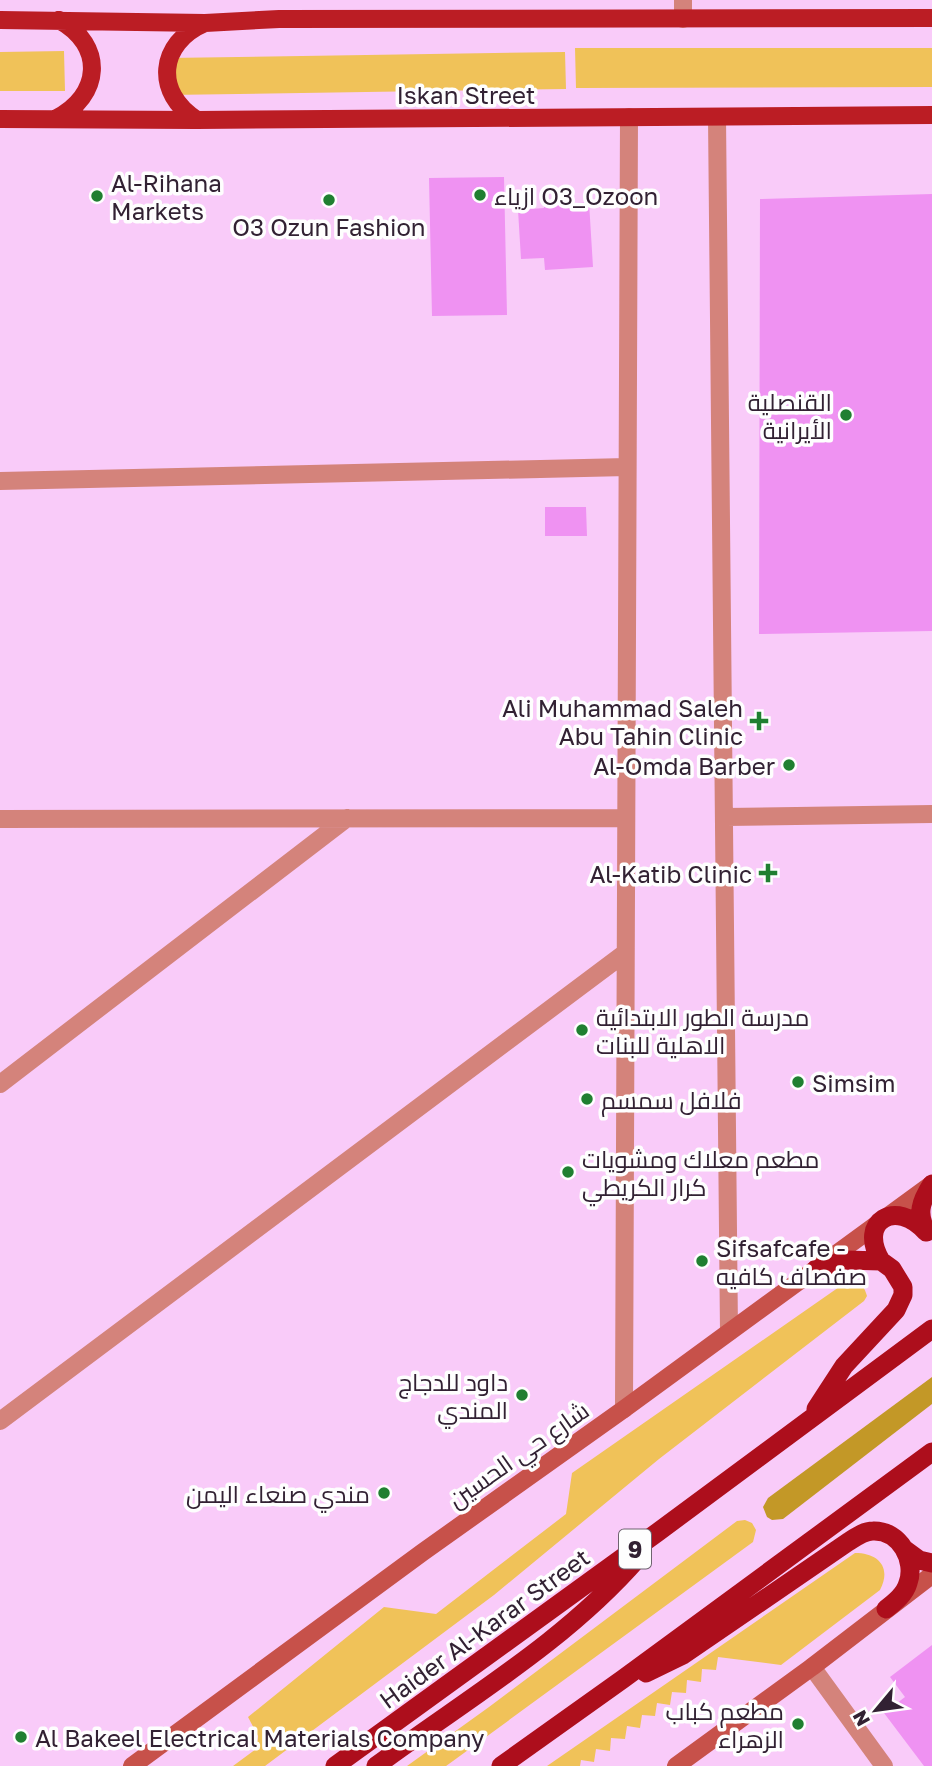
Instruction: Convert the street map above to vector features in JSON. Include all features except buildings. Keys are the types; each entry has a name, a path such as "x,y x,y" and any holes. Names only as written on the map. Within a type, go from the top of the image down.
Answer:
{"highway":[{"path":"929,1235 920,1215 921,1204 932,1184"},
{"path":"807,1423 844,1366 896,1310 903,1296 900,1279 881,1261 874,1250 876,1226 885,1216 901,1214 919,1224 929,1235"},
{"path":"816,1269 845,1260 881,1261"},
{"name":"Haider Al-Karar Street","path":"335,1766 659,1532 932,1329"},
{"path":"501,1766 932,1452"},
{"path":"623,1679 658,1669 683,1655 862,1534 872,1531 881,1532 898,1541 909,1559 911,1570 904,1592 886,1609"},
{"path":"376,1766 562,1630 636,1561 659,1532"},
{"path":"904,1549 919,1560 932,1563"}],"main road":[{"path":"0,20 205,23 279,19 932,18"},
{"path":"55,118 79,103 87,91 92,63 81,37 59,20"},
{"path":"197,120 176,102 167,76 171,55 181,37 205,23"},
{"name":"Iskan Street","path":"0,119 932,116"},
{"name":"شارع حي الحسين","path":"132,1766 932,1184"},
{"path":"676,1766 813,1667 932,1575"}],"street":[{"path":"683,0 683,19"},
{"path":"624,1409 629,117"},
{"path":"717,117 729,1332"},
{"path":"0,481 627,467"},
{"path":"726,817 932,814"},
{"path":"0,1084 347,818"},
{"path":"0,819 626,818"},
{"path":"0,1422 625,953"},
{"path":"813,1667 884,1766"}],"shaded area":[{"path":"575,48 932,48 932,87 576,88"},
{"path":"64,51 65,91 0,91 0,52"},
{"path":"565,52 566,89 168,95 168,58"},
{"path":"852,1278 864,1287 867,1296 864,1301 659,1459 494,1595 265,1766 233,1766 256,1749 258,1736 248,1717 384,1607 436,1614 566,1514 572,1473"},
{"path":"932,1377 932,1404 783,1519 772,1520 767,1517 763,1507 768,1498"},
{"path":"737,1521 752,1523 756,1530 753,1542 453,1761 446,1766 407,1766"},
{"path":"855,1553 870,1556 881,1563 884,1575 880,1590 781,1665 718,1657 716,1670 702,1669 701,1682 687,1680 686,1693 672,1692 670,1705 657,1703 655,1716 642,1715 640,1728 627,1726 625,1739 611,1738 610,1751 596,1749 594,1762 581,1760 580,1766 547,1766"}],"place":[{"name":"ازياء O3_Ozoon","path":"480,195"},
{"name":"Al-Rihana Markets","path":"97,196"},
{"name":"O3 Ozun Fashion","path":"329,200"},
{"name":"القنصلية الأيرانية","path":"846,415"},
{"name":"Ali Muhammad Saleh Abu Tahin Clinic","path":"759,721"},
{"name":"Al-Omda Barber","path":"789,765"},
{"name":"Al-Katib Clinic","path":"768,873"},
{"name":"مدرسة الطور الابتدائية الاهلية للبنات","path":"582,1030"},
{"name":"Simsim","path":"798,1082"},
{"name":"فلافل سمسم","path":"587,1099"},
{"name":"مطعم معلاك ومشويات كرار الكريطي","path":"568,1172"},
{"name":"Sifsafcafe - صفصاف كافيه","path":"702,1261"},
{"name":"داود للدجاج المندي","path":"522,1395"},
{"name":"مندي صنعاء اليمن","path":"384,1493"},
{"name":"مطعم كباب الزهراء","path":"798,1724"},
{"name":"Al Bakeel Electrical Materials Company","path":"21,1737"}]}
